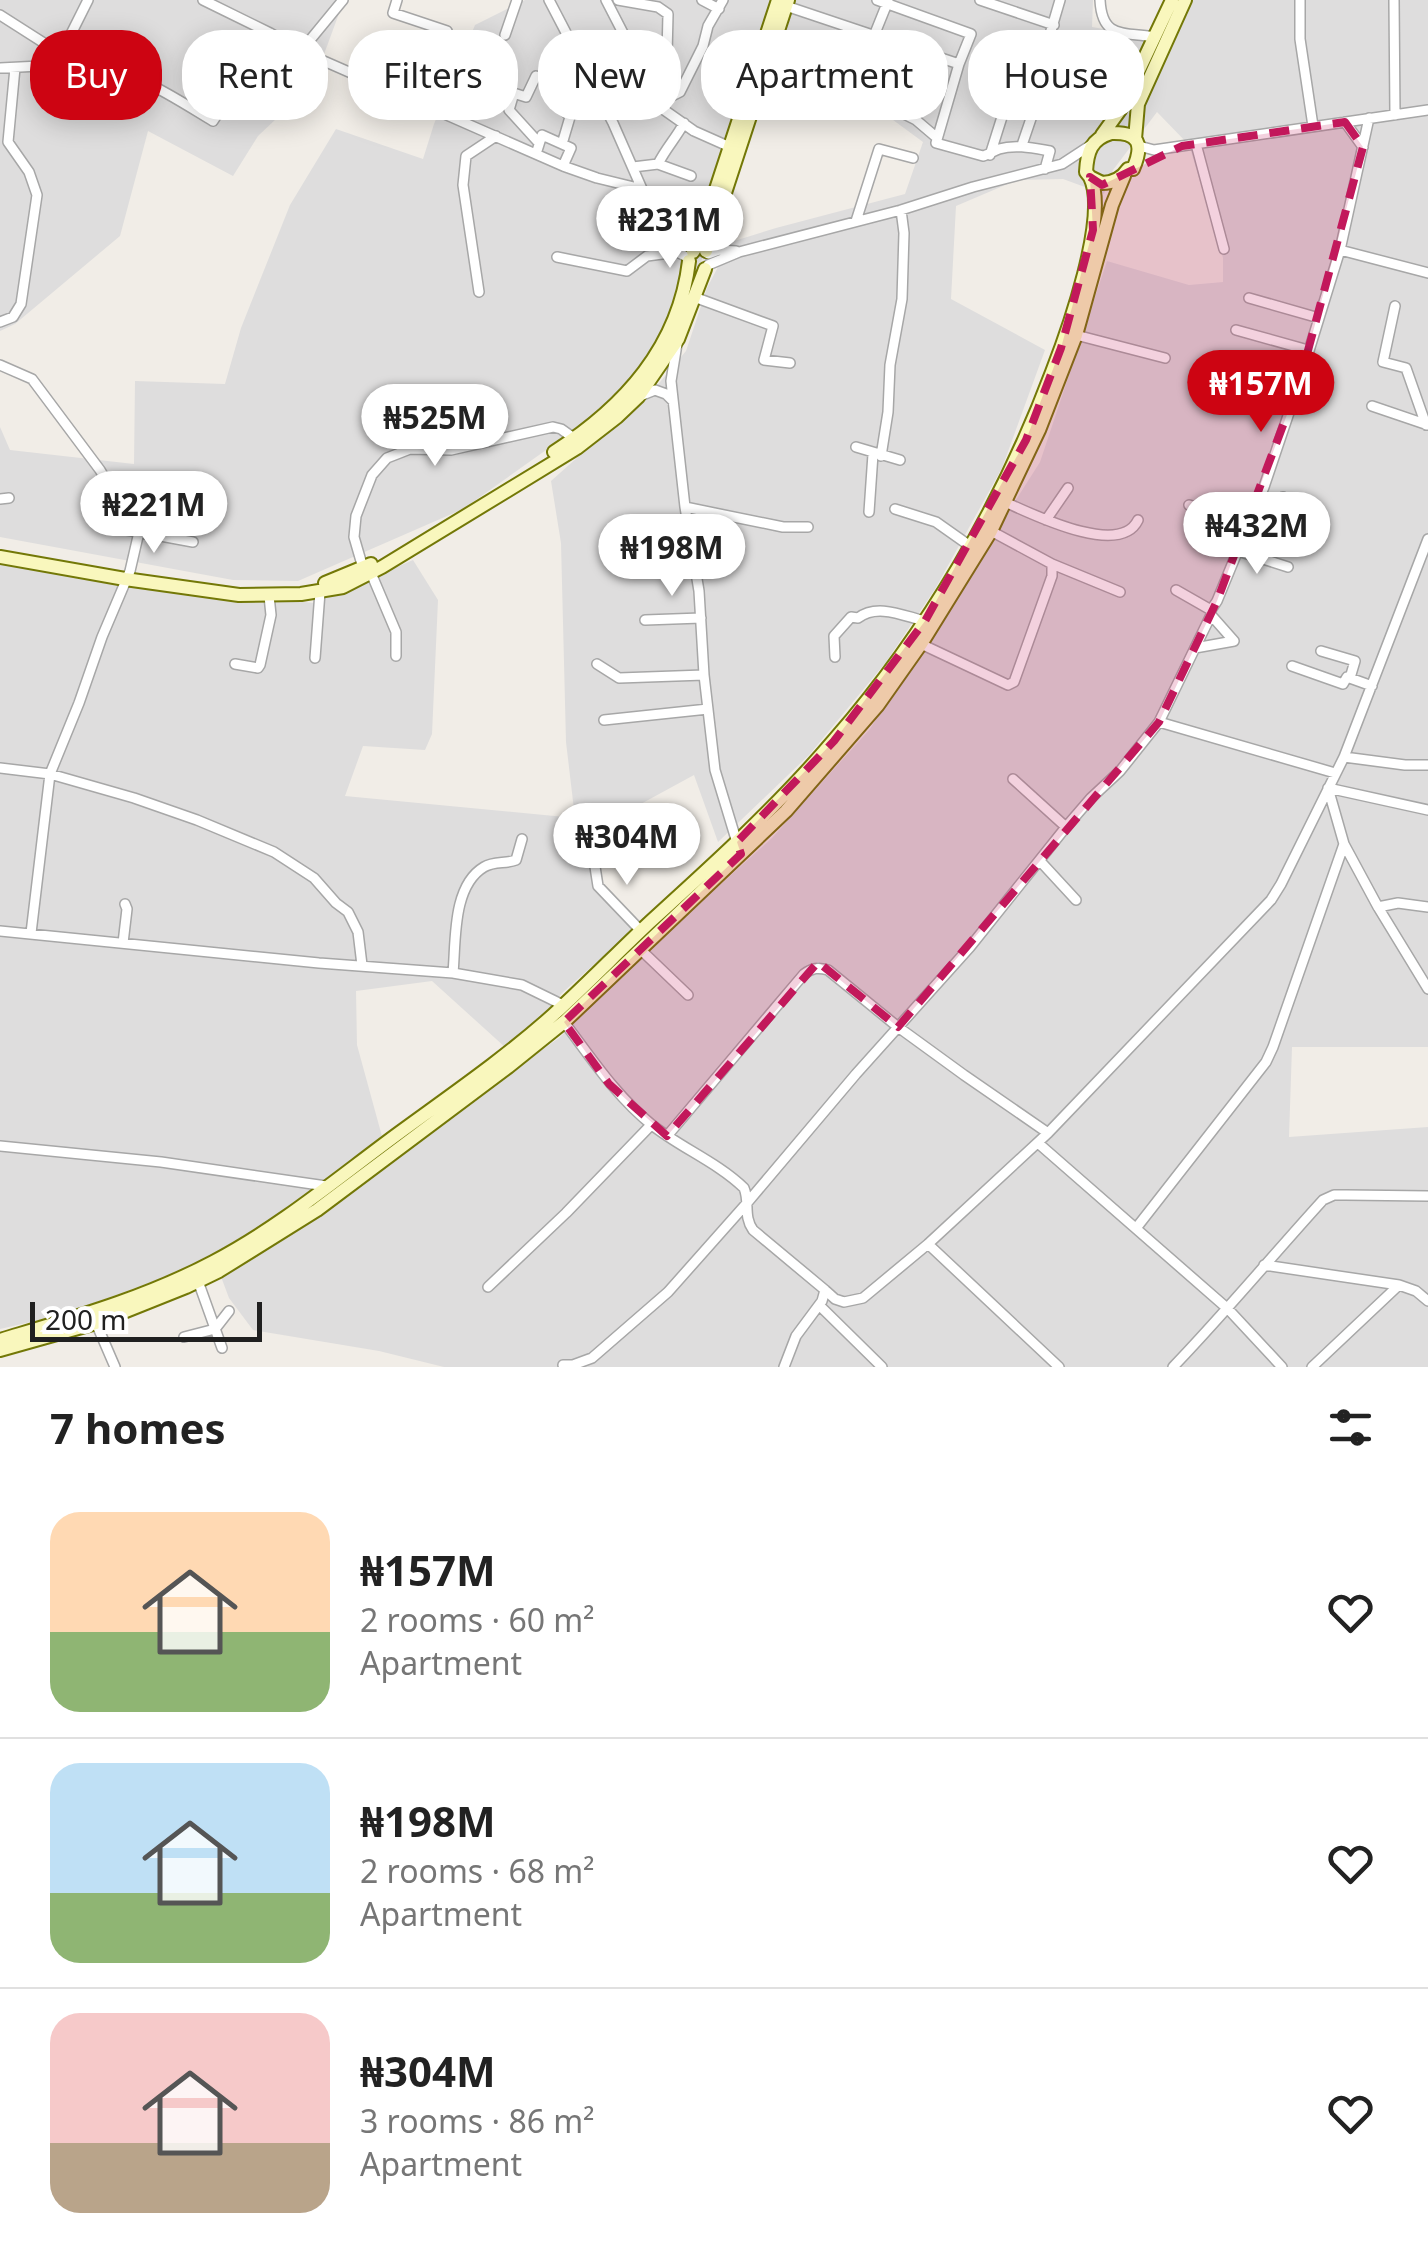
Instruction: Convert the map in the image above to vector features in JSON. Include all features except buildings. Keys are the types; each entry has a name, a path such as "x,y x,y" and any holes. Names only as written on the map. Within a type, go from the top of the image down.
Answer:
{"main road":[{"path":"0,1350 96,1323 198,1281 317,1210 564,1022 641,950 834,741 926,621 1026,440 1062,348 1093,230 1096,190 1088,174 1097,140 1120,110 1172,0"},
{"path":"0,1340 110,1307 182,1277 284,1218 470,1081 563,1005 641,931 786,811 858,730 922,644 991,531 1039,430 1076,335 1112,205 1128,172 1137,142 1138,104 1186,0"},
{"path":"778,30 784,2"},
{"path":"0,559 238,587 324,583 367,571 577,448 638,397 678,339 694,297 698,244 784,2"},
{"path":"0,549 239,596 320,592 344,586 575,438 626,395 667,338 747,120"},
{"path":"1097,140 1120,132 1130,134 1137,142"},
{"path":"1088,174 1107,183 1128,172"}],"street":[{"path":"76,30 88,0"},
{"path":"203,0 264,30"},
{"path":"319,30 344,0"},
{"path":"396,0 393,13 444,30"},
{"path":"508,30 517,0"},
{"path":"550,0 565,30"},
{"path":"606,0 621,30"},
{"path":"618,0 658,7 668,14 668,30"},
{"path":"681,90 721,4 702,0"},
{"path":"980,0 1054,24"},
{"path":"1052,30 1060,0"},
{"path":"1100,0 1104,24 1110,30 1155,37"},
{"path":"1300,0 1300,39 1313,126"},
{"path":"1394,0 1395,115"},
{"path":"877,30 884,1 971,34 936,143 982,156 1000,148 1022,146 1050,152 1046,169"},
{"path":"784,2 859,30"},
{"path":"0,15 30,34"},
{"path":"948,60 959,64"},
{"path":"328,63 564,166 642,188"},
{"path":"0,68 30,65"},
{"path":"0,322 13,317 21,304 37,195 29,172 8,142 16,68"},
{"path":"518,94 526,97 536,76 552,80 565,93 561,107 570,117 562,144"},
{"path":"1137,142 1154,150 1428,110"},
{"path":"562,1365 592,1358 668,1292 970,947 1066,827 1160,722 1218,601 1300,380 1340,250 1369,118"},
{"path":"518,120 539,142"},
{"path":"611,120 642,188 697,258"},
{"path":"681,120 694,131 730,147"},
{"path":"916,120 936,137"},
{"path":"990,155 1001,120"},
{"path":"1022,146 1030,120"},
{"path":"658,164 684,122"},
{"path":"1345,122 1363,147"},
{"path":"536,154 542,135 571,148 564,166"},
{"path":"479,292 463,185 466,156 496,136"},
{"path":"557,257 627,271 647,256 697,258 719,250 739,252 1062,164 1097,140"},
{"path":"1196,144 1224,249"},
{"path":"1128,172 1154,156 1182,146"},
{"path":"856,222 879,149 913,158"},
{"path":"633,166 658,164 691,176"},
{"path":"1046,169 1067,168 1088,174"},
{"path":"869,512 888,412 890,366 902,299 901,210"},
{"path":"1340,250 1428,273"},
{"path":"694,297 773,326 764,360 790,363"},
{"path":"1249,298 1318,318"},
{"path":"1395,306 1383,362 1406,368 1427,425"},
{"path":"1236,330 1308,350"},
{"path":"1076,335 1165,358"},
{"path":"678,339 671,376 673,402 699,591 715,770 739,848"},
{"path":"0,365 32,379 100,470 116,505 114,528 193,542"},
{"path":"1258,371 1300,380"},
{"path":"638,397 655,390 673,402"},
{"path":"1372,406 1427,425"},
{"path":"396,656 396,632 354,537 356,516 372,475 387,458 410,450 451,450 552,427 575,438"},
{"path":"856,447 900,460"},
{"path":"1046,520 1068,488"},
{"path":"1254,510 1271,515 1278,511 1283,497"},
{"path":"1005,502 1073,530 1108,535 1133,530 1138,520"},
{"path":"1189,505 1248,525"},
{"path":"685,507 783,527 808,527"},
{"path":"895,509 936,522 970,546"},
{"path":"1278,511 1297,518"},
{"path":"991,531 1052,564 1120,592"},
{"path":"30,934 50,774 128,575 139,532"},
{"path":"564,1022 609,1084 652,1124 744,1188 748,1223 753,1230 835,1299 844,1302 863,1298 1038,1143 1271,900 1344,757 1425,558 1428,539"},
{"path":"1238,551 1288,567"},
{"path":"922,644 1008,685 1014,682 1052,576 1052,564"},
{"path":"1176,590 1211,612 1234,641 1195,648"},
{"path":"315,658 320,592"},
{"path":"234,664 258,668 260,665 270,616 269,596"},
{"path":"835,657 834,636 851,618 873,610 926,621"},
{"path":"645,620 701,618"},
{"path":"1321,651 1355,661 1350,678"},
{"path":"597,664 619,678 704,676"},
{"path":"1292,666 1343,684 1347,676 1372,686"},
{"path":"604,720 708,709"},
{"path":"1160,722 1335,774"},
{"path":"1344,757 1428,766"},
{"path":"0,768 50,774 197,820 274,852 314,878 348,912 358,932 362,965"},
{"path":"1013,779 1066,827"},
{"path":"1328,788 1428,810"},
{"path":"1328,788 1344,844 1428,989"},
{"path":"453,974 461,899 482,868 516,860 522,839"},
{"path":"1137,1227 1266,1062 1344,844"},
{"path":"594,854 598,886 641,931"},
{"path":"1040,861 1076,900"},
{"path":"1378,907 1398,903 1428,908"},
{"path":"123,942 125,904"},
{"path":"0,930 453,974 522,985 563,1005"},
{"path":"641,950 688,995"},
{"path":"667,1136 809,970 820,968 828,970 964,1075 1048,1132"},
{"path":"488,1287 652,1124"},
{"path":"1038,1143 1228,1309 1282,1367"},
{"path":"0,1146 162,1162 326,1186"},
{"path":"1173,1367 1323,1200 1334,1195 1428,1196"},
{"path":"928,1244 1059,1367"},
{"path":"1264,1265 1400,1285 1428,1301"},
{"path":"198,1281 222,1348"},
{"path":"1312,1367 1400,1285"},
{"path":"784,1367 796,1336 825,1290"},
{"path":"819,1305 882,1367"},
{"path":"184,1337 215,1329 229,1311"},
{"path":"96,1323 115,1367"}],"highlighted area":[{"path":"1345,122 1363,147 1300,380 1217,601 1159,722 898,1027 818,962 667,1136 609,1084 564,1022 741,854 737,842 834,741 925,621 1026,440 1061,348 1093,230 1090,177 1102,185 1182,146"}],"shaded area":[{"path":"0,0 344,0 328,43 328,30 182,30 182,120 275,120 258,136 233,176 148,131 120,236 15,324 0,331"},
{"path":"525,0 771,0 761,30 701,30 701,120 733,120 722,154 737,156 666,365 463,509 298,581 233,580 0,537 0,427 10,450 134,464 135,381 225,384 241,328 290,205 336,129 423,159 436,120 518,120 518,30 473,30 475,25"},
{"path":"791,0 1093,0 1092,27 1110,30 968,30 968,120 1144,120 1144,36 1157,38 1177,0 1428,0 1428,1047 1292,1047 1289,1137 1428,1127 1428,1367 444,1367 379,1351 253,1330 229,1298 220,1274 559,1038 660,939 772,838 870,729 1040,462 1107,261 1189,285 1223,282 1223,258 1189,145 1157,112 1113,170 1104,194 1063,179 1017,180 956,206 951,299 1045,350 1002,468 935,589 886,662 809,755 718,842 694,775 604,824 594,822 597,878 635,928 506,1048 432,981 356,991 357,1045 383,1140 249,1236 190,1268 61,1315 0,1329 0,564 153,589 315,603 413,560 438,600 432,734 425,750 363,746 345,796 575,818 566,742 561,543 551,481 655,388 686,351 707,288 731,242 905,194 923,142 893,120 948,120 948,30 782,30"}]}
